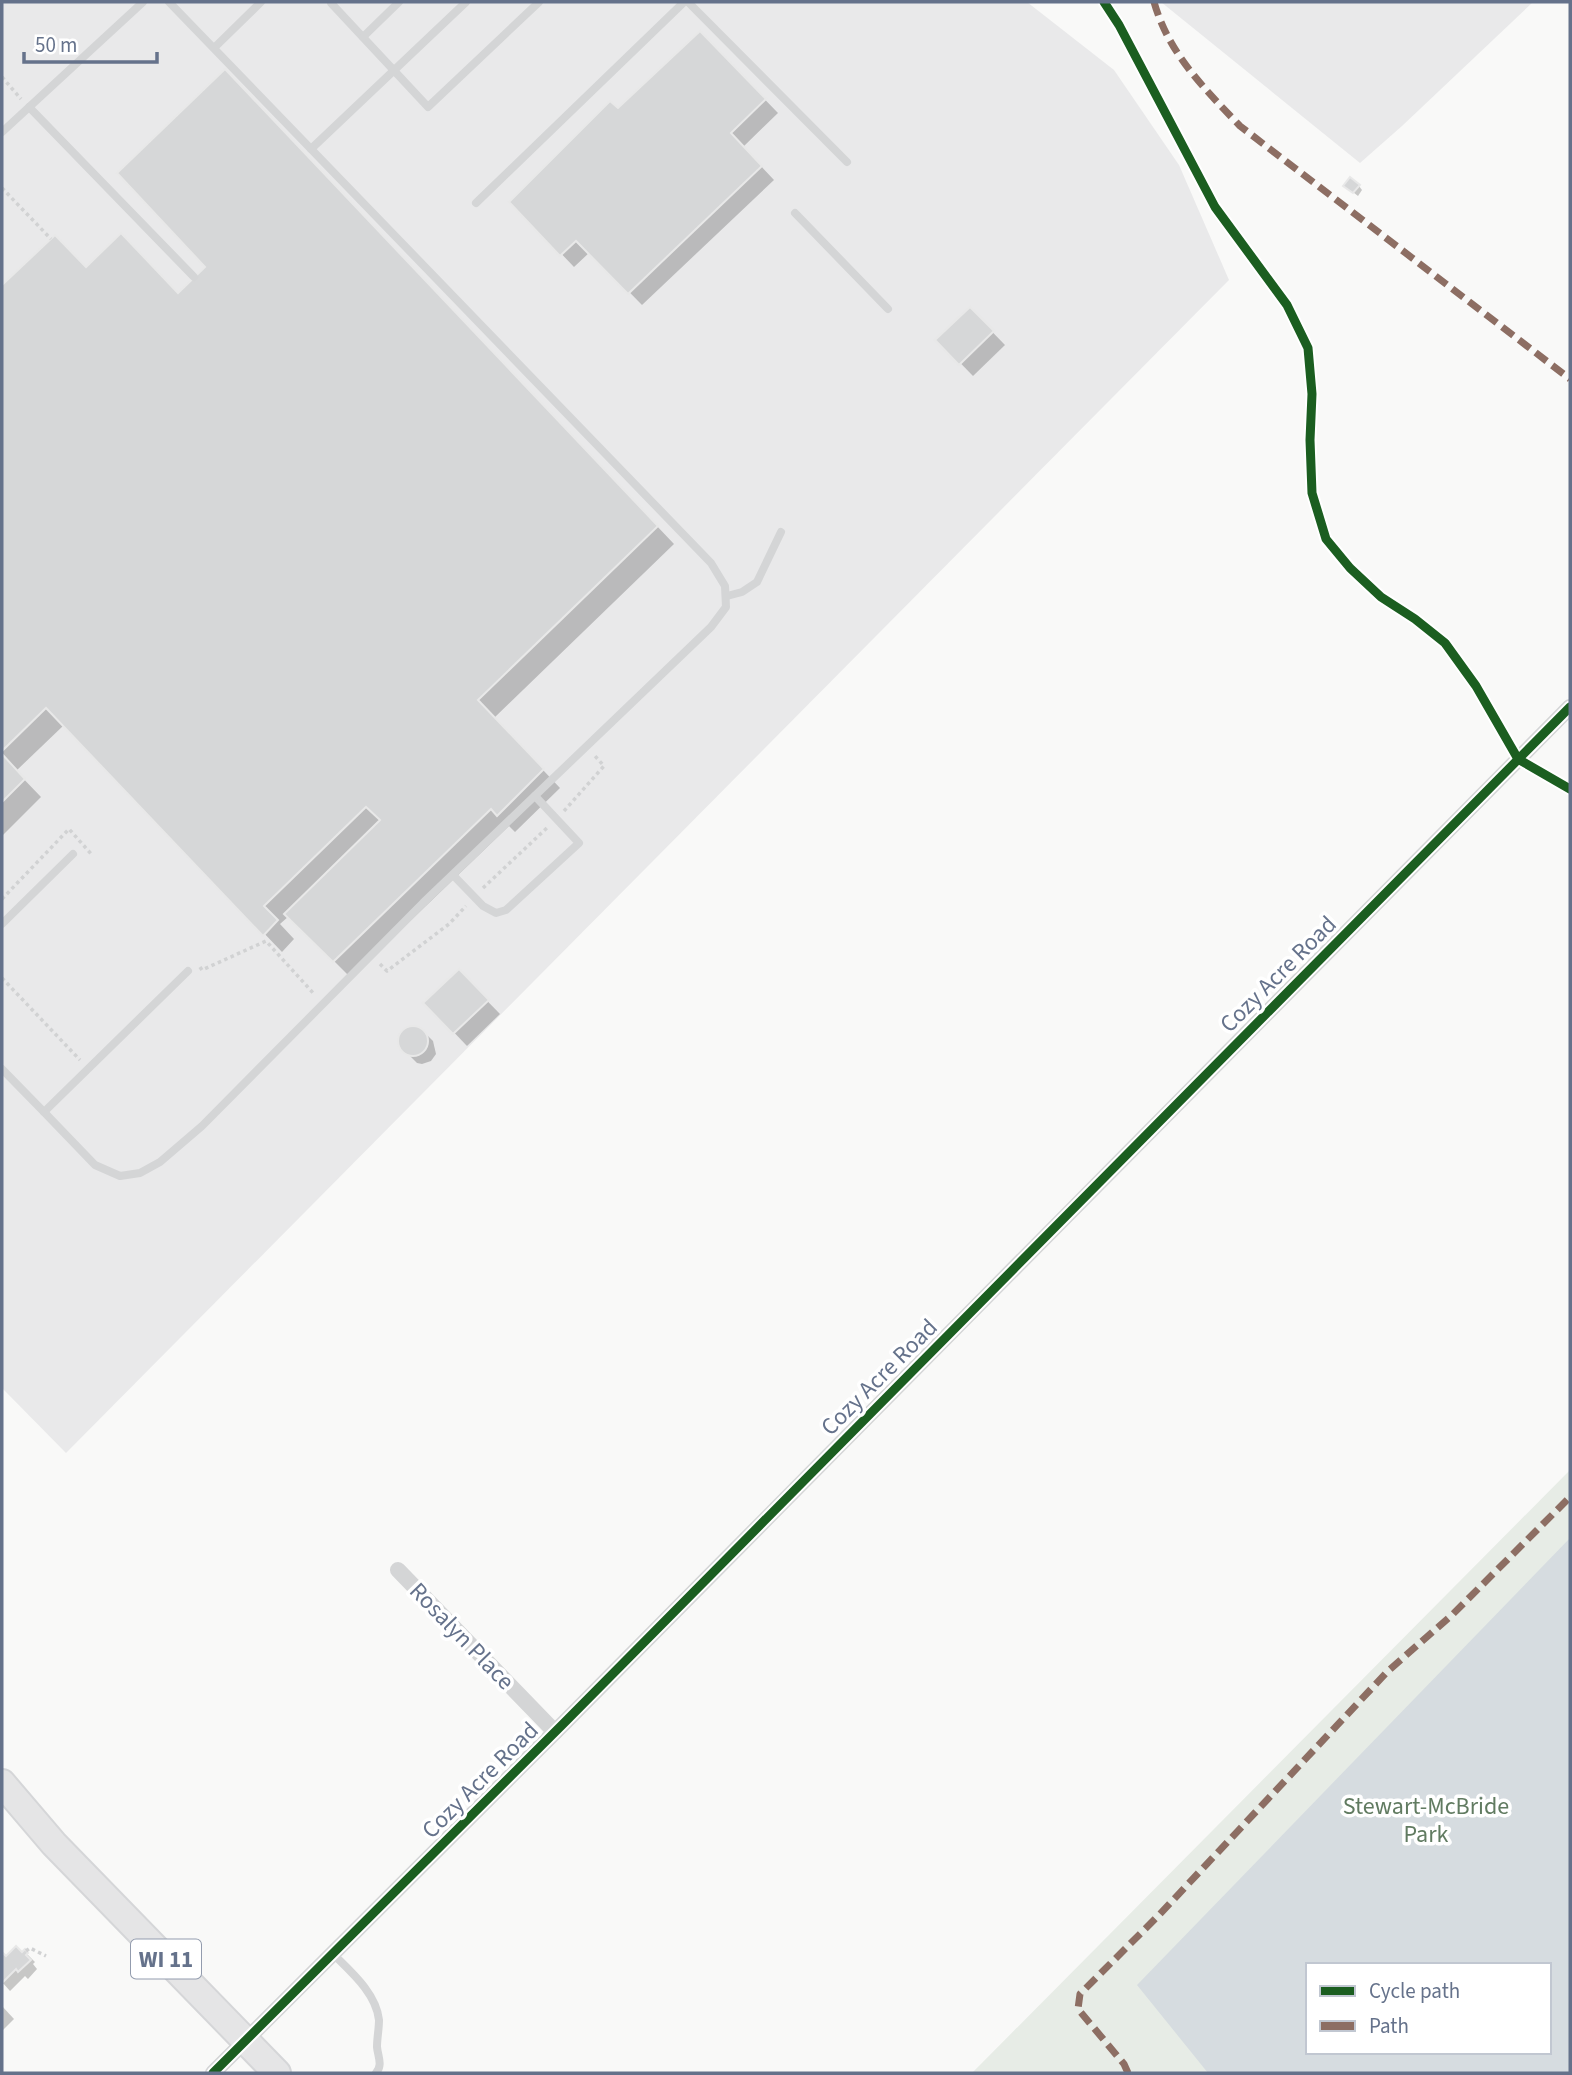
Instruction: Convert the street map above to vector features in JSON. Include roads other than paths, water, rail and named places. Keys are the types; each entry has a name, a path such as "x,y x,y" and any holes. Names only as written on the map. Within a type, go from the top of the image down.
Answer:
{"main road":[{"name":"WI 11","path":"2,1783 54,1844 277,2073"},
{"name":"WI 11","path":"2,1802 54,1844"}],"street":[{"name":"Cozy Acre Road","path":"213,2073 555,1732 1570,707"},
{"name":"Rosalyn Place","path":"398,1570 555,1732"}],"lane":[{"path":"2,1069 95,1165 120,1176 140,1173 160,1162 202,1126 453,875 711,627 726,607 725,586 711,563 169,2"},
{"path":"214,48 261,2"},
{"path":"333,2 331,4 428,107 539,2"},
{"path":"363,37 399,2"},
{"path":"311,149 466,2"},
{"path":"476,203 686,2 847,162"},
{"path":"2,132 141,3"},
{"path":"29,107 194,277"},
{"path":"795,213 888,309"},
{"path":"727,596 742,592 757,582 781,532"},
{"path":"453,875 483,906 496,913 506,911 579,844 535,796"},
{"path":"2,923 72,854"},
{"path":"44,1112 188,971"},
{"path":"333,1954 359,1980 379,2018 377,2047 380,2065 376,2073"}],"park label":[{"name":"Stewart-McBride Park","path":"1426,1820"}]}
